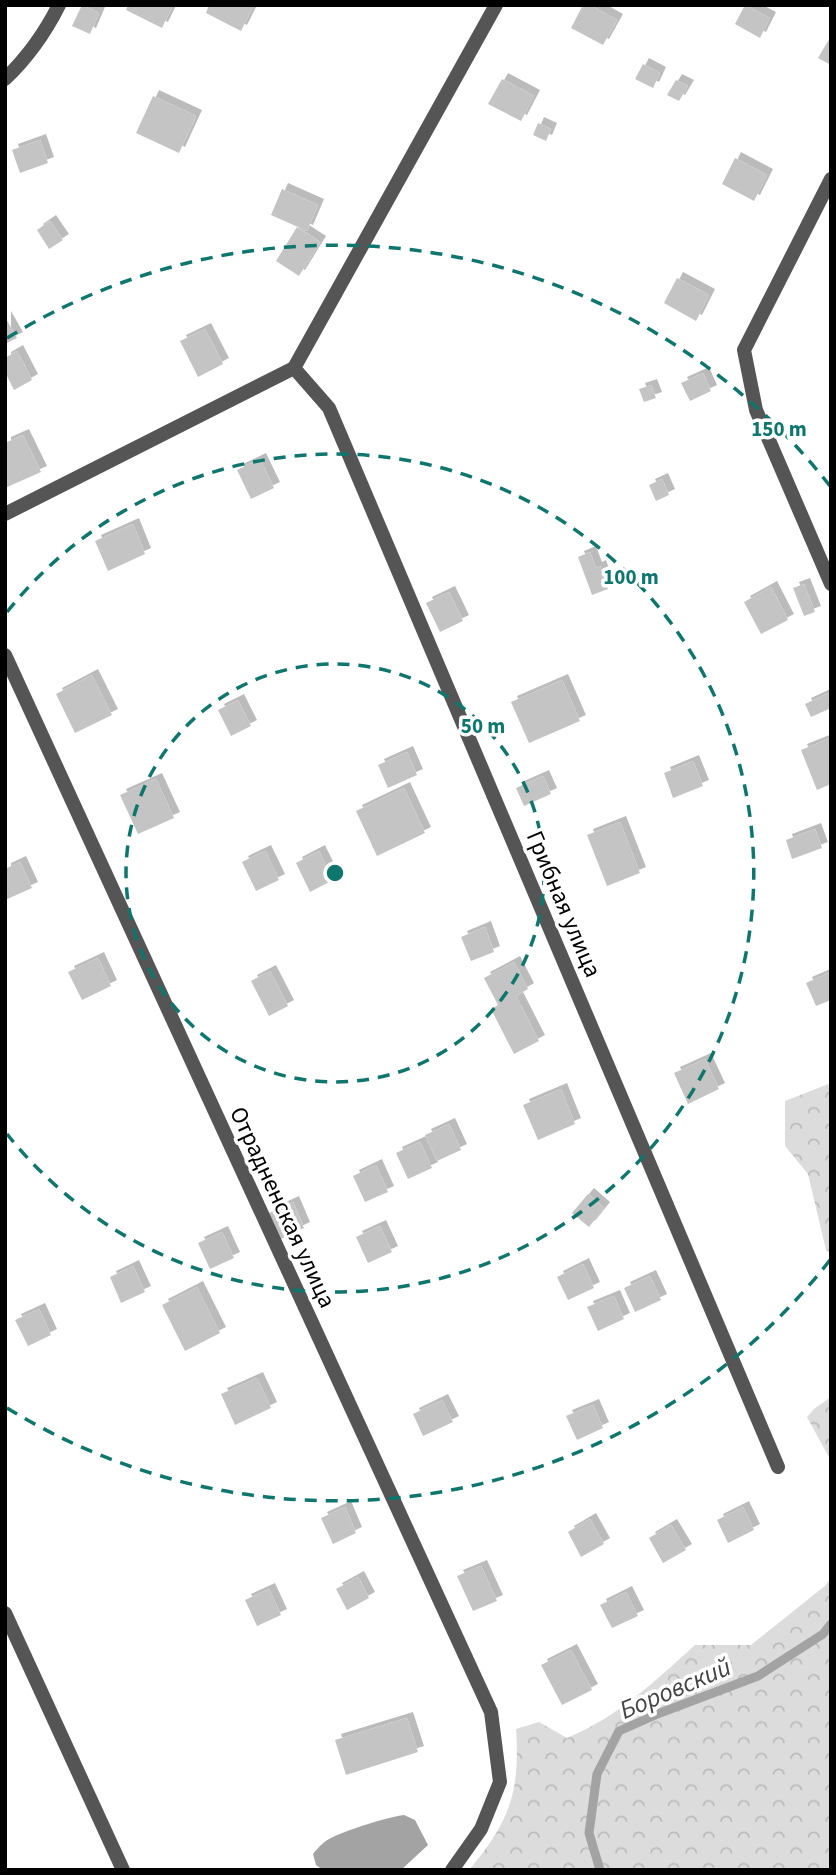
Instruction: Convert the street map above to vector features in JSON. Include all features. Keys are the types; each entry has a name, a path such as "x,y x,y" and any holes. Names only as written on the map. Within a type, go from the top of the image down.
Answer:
{"street":[{"path":"5,79 23,62 50,24 59,5"},
{"path":"5,514 294,368 496,5"},
{"path":"831,179 744,350 756,410 831,584"},
{"name":"Грибная улица","path":"294,368 329,408 778,1466"},
{"name":"Отрадненская улица","path":"5,655 491,1712 500,1782 481,1829 452,1870"},
{"path":"5,1613 123,1870"}],"green space":[{"path":"831,1083 831,1253 826,1250 808,1174 785,1146 785,1101"},
{"path":"831,1397 831,1461 807,1417"},
{"path":"831,1577 831,1870 469,1870 494,1836 509,1805 516,1771 516,1729 539,1722 567,1738 586,1729 620,1709 695,1645 751,1645 826,1585"}],"shaded area":[{"path":"404,1815 415,1820 428,1845 401,1870 323,1870 316,1865 313,1854 329,1839"}],"building":[{"path":"82,5 99,13 90,34 72,26"},
{"path":"128,5 173,5 162,28 126,10"},
{"path":"209,5 254,5 241,31 206,13"},
{"path":"583,5 590,5 617,20 603,45 571,28"},
{"path":"745,5 770,18 760,38 735,24"},
{"path":"831,36 831,65 818,58"},
{"path":"643,64 660,73 653,88 635,79"},
{"path":"502,79 534,96 521,121 488,104"},
{"path":"676,80 688,86 679,101 667,95"},
{"path":"153,96 196,116 179,153 136,133"},
{"path":"538,123 551,129 546,141 533,135"},
{"path":"40,140 48,163 20,173 12,150"},
{"path":"735,158 767,175 754,201 722,184"},
{"path":"282,189 318,205 307,231 271,215"},
{"path":"50,221 63,240 49,249 37,230"},
{"path":"297,227 320,242 299,276 276,261"},
{"path":"677,278 709,295 696,321 664,303"},
{"path":"5,317 17,338 5,344"},
{"path":"205,329 223,364 198,377 180,341"},
{"path":"17,351 32,380 14,390 5,372 5,358"},
{"path":"703,373 711,391 690,401 681,383"},
{"path":"651,385 656,398 644,402 639,389"},
{"path":"23,435 41,472 5,488 5,443"},
{"path":"260,459 274,488 251,499 237,470"},
{"path":"662,479 669,495 656,501 649,485"},
{"path":"133,524 145,554 108,571 95,541"},
{"path":"590,552 596,568 600,566 608,589 592,595 578,557"},
{"path":"804,584 815,612 804,616 793,588"},
{"path":"771,587 788,620 761,634 744,602"},
{"path":"449,592 463,621 440,632 426,603"},
{"path":"92,675 112,715 75,733 56,694"},
{"path":"562,680 580,721 529,743 511,702"},
{"path":"831,692 831,708 811,717 805,704"},
{"path":"238,700 251,726 231,736 218,710"},
{"path":"831,738 831,784 817,790 801,750"},
{"path":"407,752 417,775 388,788 378,765"},
{"path":"693,761 703,786 673,798 664,773"},
{"path":"543,776 551,794 524,806 516,788"},
{"path":"156,779 174,818 138,834 120,795"},
{"path":"404,788 425,833 377,856 356,811"},
{"path":"620,822 640,873 607,886 587,835"},
{"path":"815,829 822,848 792,859 786,840"},
{"path":"265,851 279,880 256,891 242,862"},
{"path":"319,851 333,880 310,892 296,863"},
{"path":"20,862 32,888 5,900 5,869"},
{"path":"485,927 494,952 471,961 461,937"},
{"path":"98,958 111,986 82,1000 68,972"},
{"path":"514,962 528,989 516,996 539,1041 514,1054 491,1009 498,1005 484,978"},
{"path":"270,971 288,1006 269,1016 251,981"},
{"path":"831,972 831,1000 816,1006 806,983"},
{"path":"705,1059 719,1089 688,1104 674,1073"},
{"path":"561,1089 575,1124 538,1140 523,1105"},
{"path":"449,1124 461,1150 437,1161 425,1135"},
{"path":"420,1142 432,1168 408,1179 396,1153"},
{"path":"376,1165 388,1192 365,1202 353,1176"},
{"path":"588,1194 604,1208 589,1227 572,1213"},
{"path":"293,1202 304,1228 281,1239 269,1213"},
{"path":"380,1226 392,1252 368,1263 356,1237"},
{"path":"222,1232 234,1258 210,1269 198,1243"},
{"path":"583,1264 594,1288 568,1300 557,1277"},
{"path":"133,1266 145,1292 121,1303 110,1277"},
{"path":"650,1276 661,1300 635,1312 624,1288"},
{"path":"197,1287 220,1333 185,1351 162,1305"},
{"path":"614,1296 624,1319 598,1331 587,1307"},
{"path":"39,1309 51,1335 28,1346 15,1320"},
{"path":"257,1378 271,1408 235,1425 221,1394"},
{"path":"442,1400 453,1422 423,1436 413,1414"},
{"path":"593,1405 603,1428 577,1440 566,1416"},
{"path":"345,1507 356,1533 333,1544 321,1518"},
{"path":"743,1507 754,1530 728,1543 717,1520"},
{"path":"590,1519 604,1544 581,1557 568,1532"},
{"path":"671,1525 686,1550 663,1563 649,1538"},
{"path":"481,1566 497,1601 473,1611 457,1576"},
{"path":"358,1577 369,1598 347,1610 336,1589"},
{"path":"269,1589 281,1615 257,1626 245,1600"},
{"path":"626,1592 638,1616 612,1628 600,1605"},
{"path":"571,1650 592,1690 562,1705 541,1665"},
{"path":"407,1718 418,1752 346,1775 335,1740"}],"waterway":[{"name":"Боровский","path":"600,1870 589,1833 597,1774 619,1731 758,1676 823,1634 831,1624"}]}
